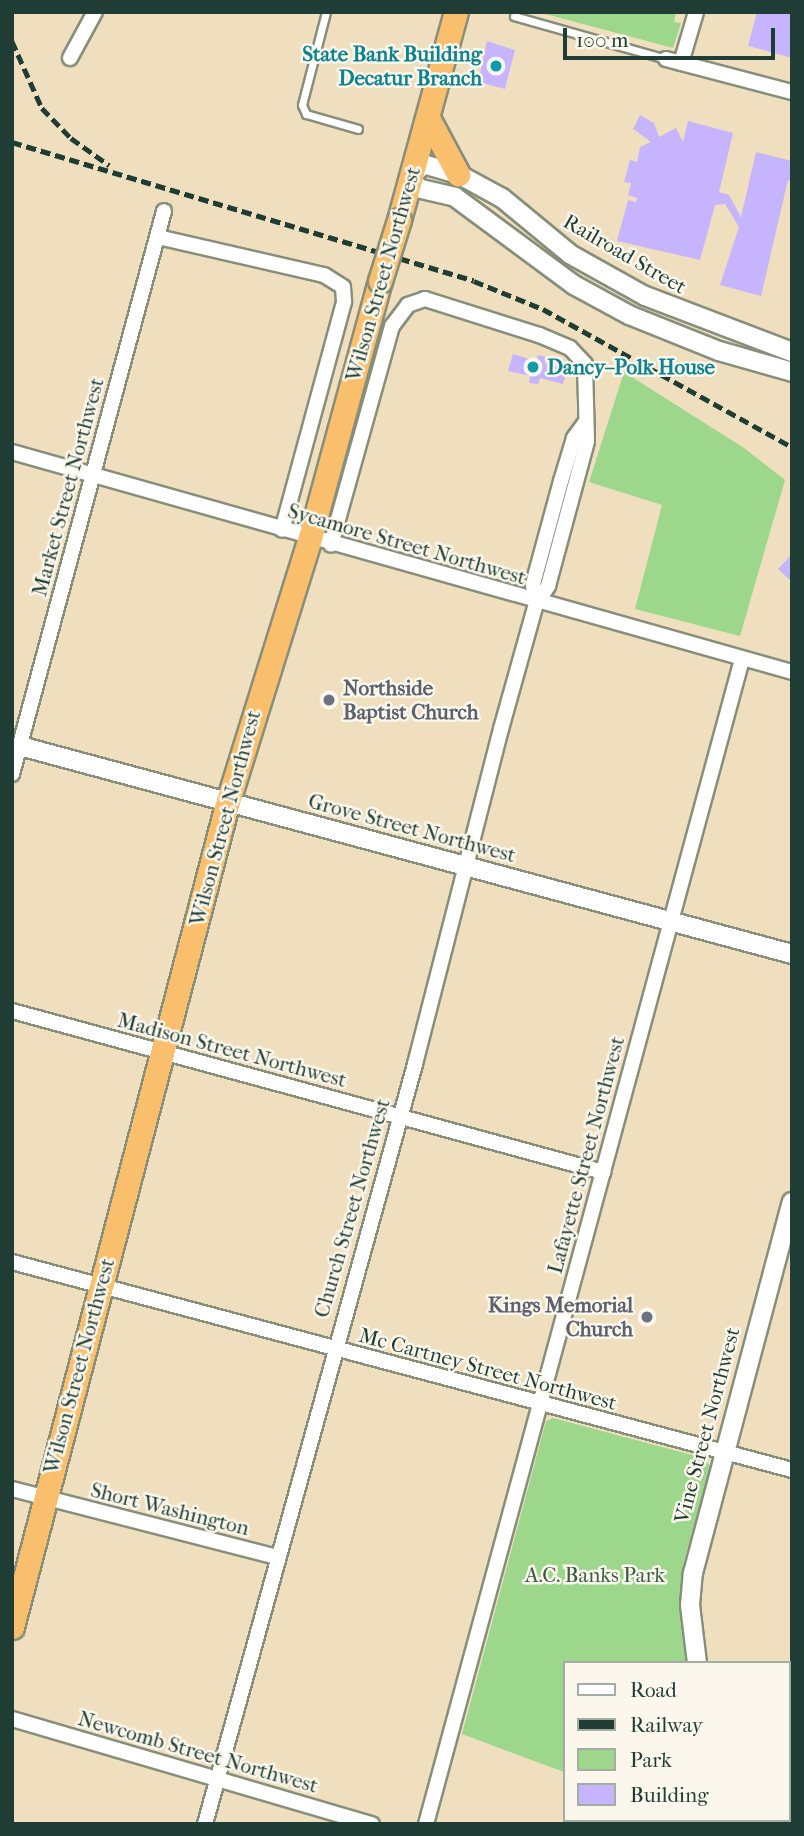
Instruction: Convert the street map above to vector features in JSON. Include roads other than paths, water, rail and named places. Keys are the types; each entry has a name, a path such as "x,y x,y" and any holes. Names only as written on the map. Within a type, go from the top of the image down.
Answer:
{"highway":[{"name":"Wilson Street Northwest","path":"12,1627 228,801 320,541 380,281 428,118 455,13"},
{"path":"428,118 458,174"}],"street":[{"path":"70,58 94,12"},
{"path":"681,63 696,12"},
{"path":"666,59 792,92"},
{"name":"Railroad Street","path":"412,175 424,164 458,174 502,198 570,254 645,296 792,352"},
{"path":"412,175 417,188 455,197 574,285 629,315 719,351 792,372"},
{"name":"Market Street Northwest","path":"12,774 164,211"},
{"path":"158,237 324,275 343,287 344,302 282,530"},
{"name":"Church Street Northwest","path":"205,1824 399,1118 536,604 548,586 587,441 585,364 570,348 425,299 408,305 392,326 320,541"},
{"name":"Sycamore Street Northwest","path":"12,452 536,604 792,672"},
{"name":"Lafayette Street Northwest","path":"426,1824 742,659"},
{"name":"Grove Street Northwest","path":"20,746 792,954"},
{"name":"Madison Street Northwest","path":"12,1011 603,1172"},
{"name":"Vine Street Northwest","path":"697,1661 690,1614 693,1573 792,1202"},
{"name":"Mc Cartney Street Northwest","path":"12,1262 792,1470"},
{"name":"Short Washington","path":"12,1489 277,1558"},
{"name":"Newcomb Street Northwest","path":"12,1719 372,1824"}],"lane":[{"path":"326,12 302,105 306,114 358,129"},
{"path":"514,16 666,59"}],"railway":[{"path":"12,41 42,108 71,138 109,165"},
{"path":"12,142 474,281 543,309 792,447"}],"place":[{"name":"State Bank Building Decatur Branch","path":"496,66"},
{"name":"Dancy–Polk House","path":"533,367"},
{"name":"Northside Baptist Church","path":"329,700"},
{"name":"Kings Memorial Church","path":"647,1317"}],"park label":[{"name":"A.C. Banks Park","path":"595,1575"}]}
